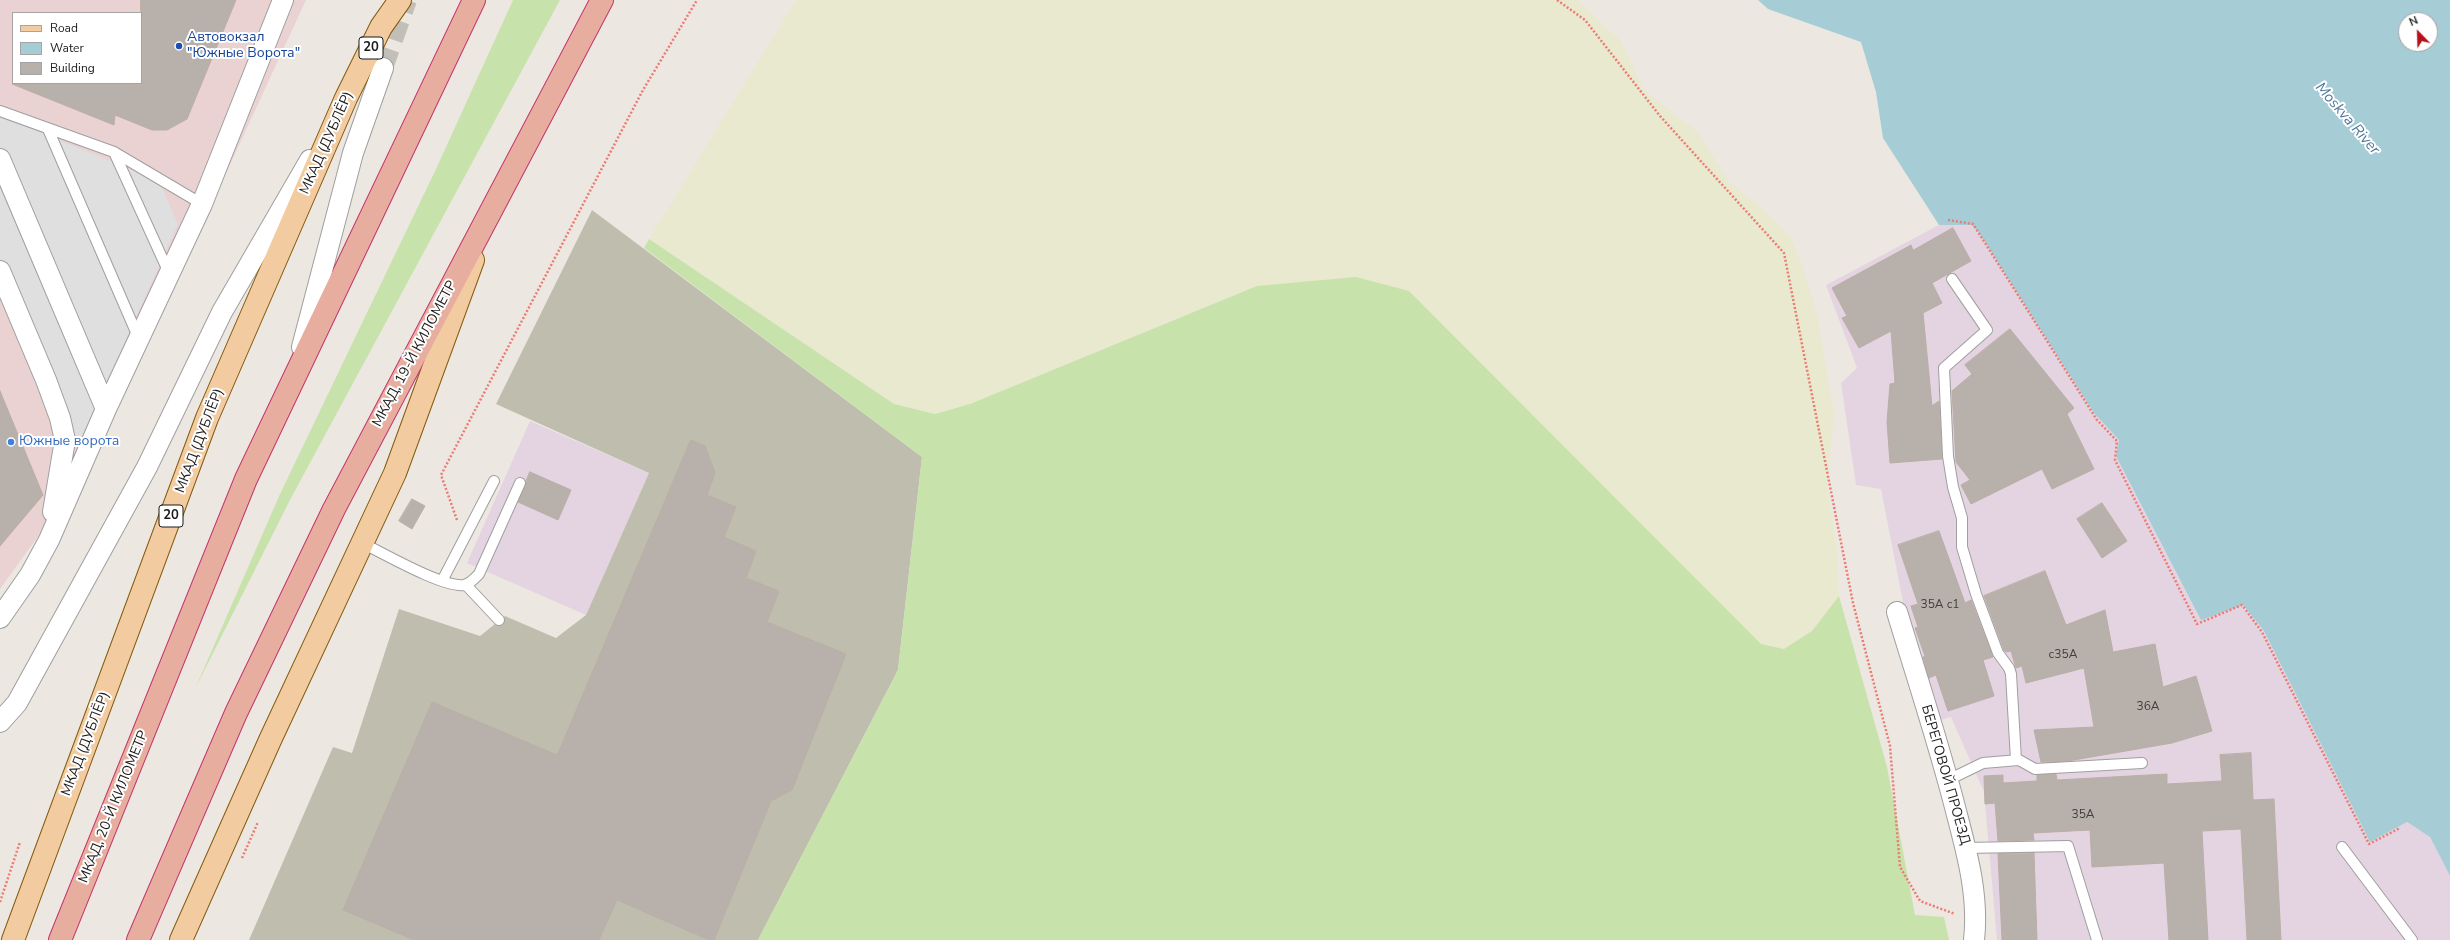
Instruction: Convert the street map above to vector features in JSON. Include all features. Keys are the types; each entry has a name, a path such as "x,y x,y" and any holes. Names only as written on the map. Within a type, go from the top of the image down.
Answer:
{"highway":[{"path":"294,379 474,0"},
{"name":"МКАД, 19-Й КИЛОМЕТР","path":"138,940 236,713 334,509 602,0"},
{"name":"МКАД, 20-Й КИЛОМЕТР","path":"60,940 246,479 294,379"}],"main road":[{"name":"МКАД (ДУБЛЁР)","path":"13,940 207,418 346,98 381,27 400,0"},
{"path":"181,940 271,738 395,472 494,203"}],"street":[{"path":"0,618 49,540 106,409 202,204 283,0"},
{"path":"294,379 353,154 382,68"},
{"path":"0,722 17,703 147,467 222,312 346,98"},
{"path":"0,159 106,409"},
{"path":"0,271 46,380 60,418 65,440 49,540"},
{"name":"БЕРЕГОВОЙ ПРОЕЗД","path":"1897,612 1948,780 1966,848 1970,867 1975,931"}],"lane":[{"path":"0,110 48,129 114,152 202,204"},
{"path":"48,129 139,339"},
{"path":"114,152 170,275"},
{"path":"1952,279 1987,330 1944,368 1948,456 1953,486 1962,518 1962,547 1976,594 1998,653 2009,668 2011,674 2016,760"},
{"path":"442,581 494,481"},
{"path":"362,543 442,581 456,585 466,585 479,574 520,483"},
{"path":"466,585 499,620"},
{"path":"1948,780 1983,762 2016,760 2022,761 2035,770 2142,763"},
{"path":"1966,848 2068,846 2097,940"},
{"path":"2342,847 2412,940"}],"path":[{"path":"464,540 441,474 643,90 697,0"},
{"path":"1557,0 1585,20 1660,116 1784,253 1853,603 1890,746 1900,867 1920,901 1975,931"},
{"path":"1948,220 1973,224 2097,420 2117,441 2115,460 2197,624 2242,606 2262,632 2369,844 2400,828"},
{"path":"0,902 20,842"}],"shaded area":[{"path":"0,0 306,0 169,297 74,487 0,589"},
{"path":"0,116 159,181 178,224 79,443 69,427 0,263"},
{"path":"592,210 922,457 898,670 758,940 249,940 333,747 352,753 399,609 480,636 505,616 556,638 586,615 649,473 496,404"},
{"path":"1954,223 1971,225 1978,230 2094,413 2119,440 2201,619 2242,605 2264,631 2370,842 2407,822 2430,837 2450,876 2450,940 1997,940 1984,792 1951,717 1937,721 1914,659 1881,489 1856,485 1841,383 1857,368 1826,285 1939,225"},
{"path":"530,421 649,473 586,615 467,563"}],"green space":[{"path":"513,0 560,0 291,498 195,689 280,494 436,169"},
{"path":"796,0 1578,0 1621,41 1644,90 1698,132 1729,182 1764,209 1790,236 1804,270 1818,317 1834,415 1827,486 1836,542 1839,596 1812,631 1784,649 1761,644 1409,291 1306,282 1257,286 970,404 935,414 894,404 649,239"},
{"path":"649,239 894,404 935,414 970,404 1257,286 1356,277 1409,291 1761,644 1784,649 1812,631 1839,596 1887,767 1915,915 1944,917 1949,940 758,940 898,670 922,457 644,248"}],"water":[{"name":"Moskva River","path":"1758,0 2450,0 2450,876 2430,837 2407,822 2370,842 2264,631 2243,605 2201,620 2116,456 2119,440 2094,413 1978,231 1971,225 1939,225 1883,138 1876,92 1861,42 1768,9"}],"building":[{"name":"Автовокзал \"Южные Ворота\"","path":"141,0 236,0 187,119 167,130 152,130 115,115 114,125 12,84 142,84"},
{"path":"1953,228 1971,261 1932,283 1942,303 1923,313 1932,406 1939,401 1942,459 1890,463 1887,422 1890,384 1895,383 1891,331 1859,348 1842,318 1847,316 1832,288 1911,245 1913,250"},
{"path":"2010,329 2074,408 2067,414 2094,469 2052,489 2042,469 1971,504 1961,485 1970,480 1956,462 1952,391 1972,374 1965,365"},
{"name":"Южные ворота","path":"0,391 43,495 0,546"},
{"path":"691,440 705,446 715,473 707,495 736,507 724,537 756,551 746,578 779,591 767,622 846,654 792,790 771,801 714,940 709,940 617,900 599,940 414,940 343,910 432,702 557,755"},
{"path":"530,472 571,490 558,520 518,502"},
{"path":"412,499 425,506 412,529 399,521"},
{"path":"2102,503 2127,541 2102,558 2077,519"},
{"path":"1939,531 1965,603 1971,600 1993,657 1983,660 1994,696 1948,711 1936,675 1929,678 1923,657 1925,656 1915,628 1918,627 1911,606 1918,604 1898,545"},
{"path":"2045,571 2066,625 2105,610 2113,652 2155,644 2163,687 2196,676 2212,731 2172,743 2068,761 2041,762 2034,730 2094,727 2084,668 2026,683 2022,666 2016,668 2011,651 2006,652 2004,650 1984,596"},
{"path":"2251,753 2253,800 2274,799 2281,940 2247,940 2241,829 2202,831 2208,940 2169,940 2164,863 2092,867 2090,830 2033,833 2034,840 1998,841 1995,803 1985,804 1984,776 2003,775 2003,783 2037,781 2037,775 2056,774 2057,780 2167,774 2167,784 2222,781 2220,755"},
{"path":"2034,853 2037,940 2002,940 1998,854"}],"tunnel":[{"path":"383,68 407,0"}],"place":[{"name":"Автовокзал \"Южные Ворота\"","path":"179,46"},
{"name":"Южные ворота","path":"11,442"}]}
